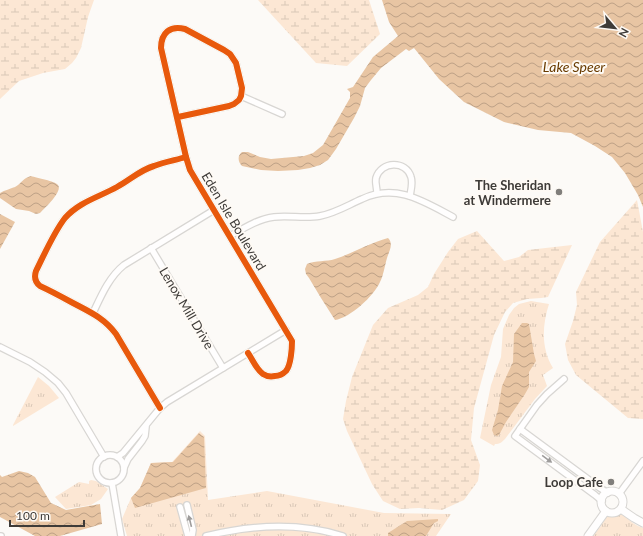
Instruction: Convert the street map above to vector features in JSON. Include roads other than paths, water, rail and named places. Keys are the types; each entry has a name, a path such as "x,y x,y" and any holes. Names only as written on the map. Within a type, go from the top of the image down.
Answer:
{"street":[{"name":"Eden Isle Boulevard","path":"241,96 242,88 236,63 230,54 185,29 174,28 165,34 161,42 161,48 190,170 292,340 288,367 286,371 276,376 270,377 262,373 248,353"},
{"path":"178,117 229,106 239,100 241,96 282,114"},
{"path":"160,408 116,334 105,322 92,313 40,286 35,280 35,275 60,225 71,213 85,203 117,187 147,168 186,157"},
{"path":"377,193 376,181 379,172 386,165 397,164 402,166 410,173 412,184 410,196"},
{"path":"230,236 257,221 266,218 306,218 328,215 377,193 393,192 410,196 419,199 453,217"},
{"path":"92,313 110,280 119,269 214,210"},
{"name":"Lenox Mill Drive","path":"151,248 223,368"},
{"path":"117,457 123,453 160,408 167,402 286,330"},
{"path":"0,347 30,362 58,383 66,393 104,457"},
{"path":"564,380 537,405 515,436 602,501"},
{"path":"124,468 122,462 117,457 108,456 100,460 96,469 97,474 102,481 112,483 117,482 124,473 124,468 128,459 145,436 146,425"},
{"path":"520,429 600,488 608,492 619,494 623,501 619,511 614,513 609,512 603,507 602,501 608,492"},
{"path":"619,494 643,461"},
{"path":"112,483 121,536"},
{"path":"187,505 193,530 192,536"},
{"path":"180,507 188,536"},
{"path":"621,509 643,523"},
{"path":"588,536 606,511"},
{"path":"206,536 246,528 283,527 311,528 343,536"}],"water":[{"name":"Lake Speer","path":"382,0 643,0 643,207 625,173 612,157 571,133 538,130 504,122 464,102 439,79 414,48 409,51 406,49 381,68 371,80 365,88 360,106 354,118 328,160 320,165 298,170 261,170 242,166 239,155 242,152 248,152 260,157 271,159 304,156 313,153 323,145 350,98 350,92 347,89 353,87 373,57 398,36 389,22"},
{"path":"31,176 53,182 58,185 59,188 49,204 40,213 36,214 29,211 16,209 0,198 0,193 15,187"},
{"path":"0,214 15,222 0,249"},
{"path":"388,238 391,243 390,248 382,277 377,288 361,306 348,315 335,320 306,274 305,269 307,264 335,259"},
{"path":"522,323 529,324 536,361 529,372 529,387 497,436 494,435 492,430 498,410 502,386 513,362 514,334"},
{"path":"199,433 204,437 206,488 135,508 131,498 140,488 151,463 173,462"},
{"path":"19,471 28,473 35,477 51,503 66,510 100,504 102,524 60,536 35,536 0,517 0,475 2,477"},
{"path":"438,519 426,536 388,536 388,533 407,521"}],"place":[{"name":"The Sheridan at Windermere","path":"559,192"},
{"name":"Loop Cafe","path":"611,482"}]}
